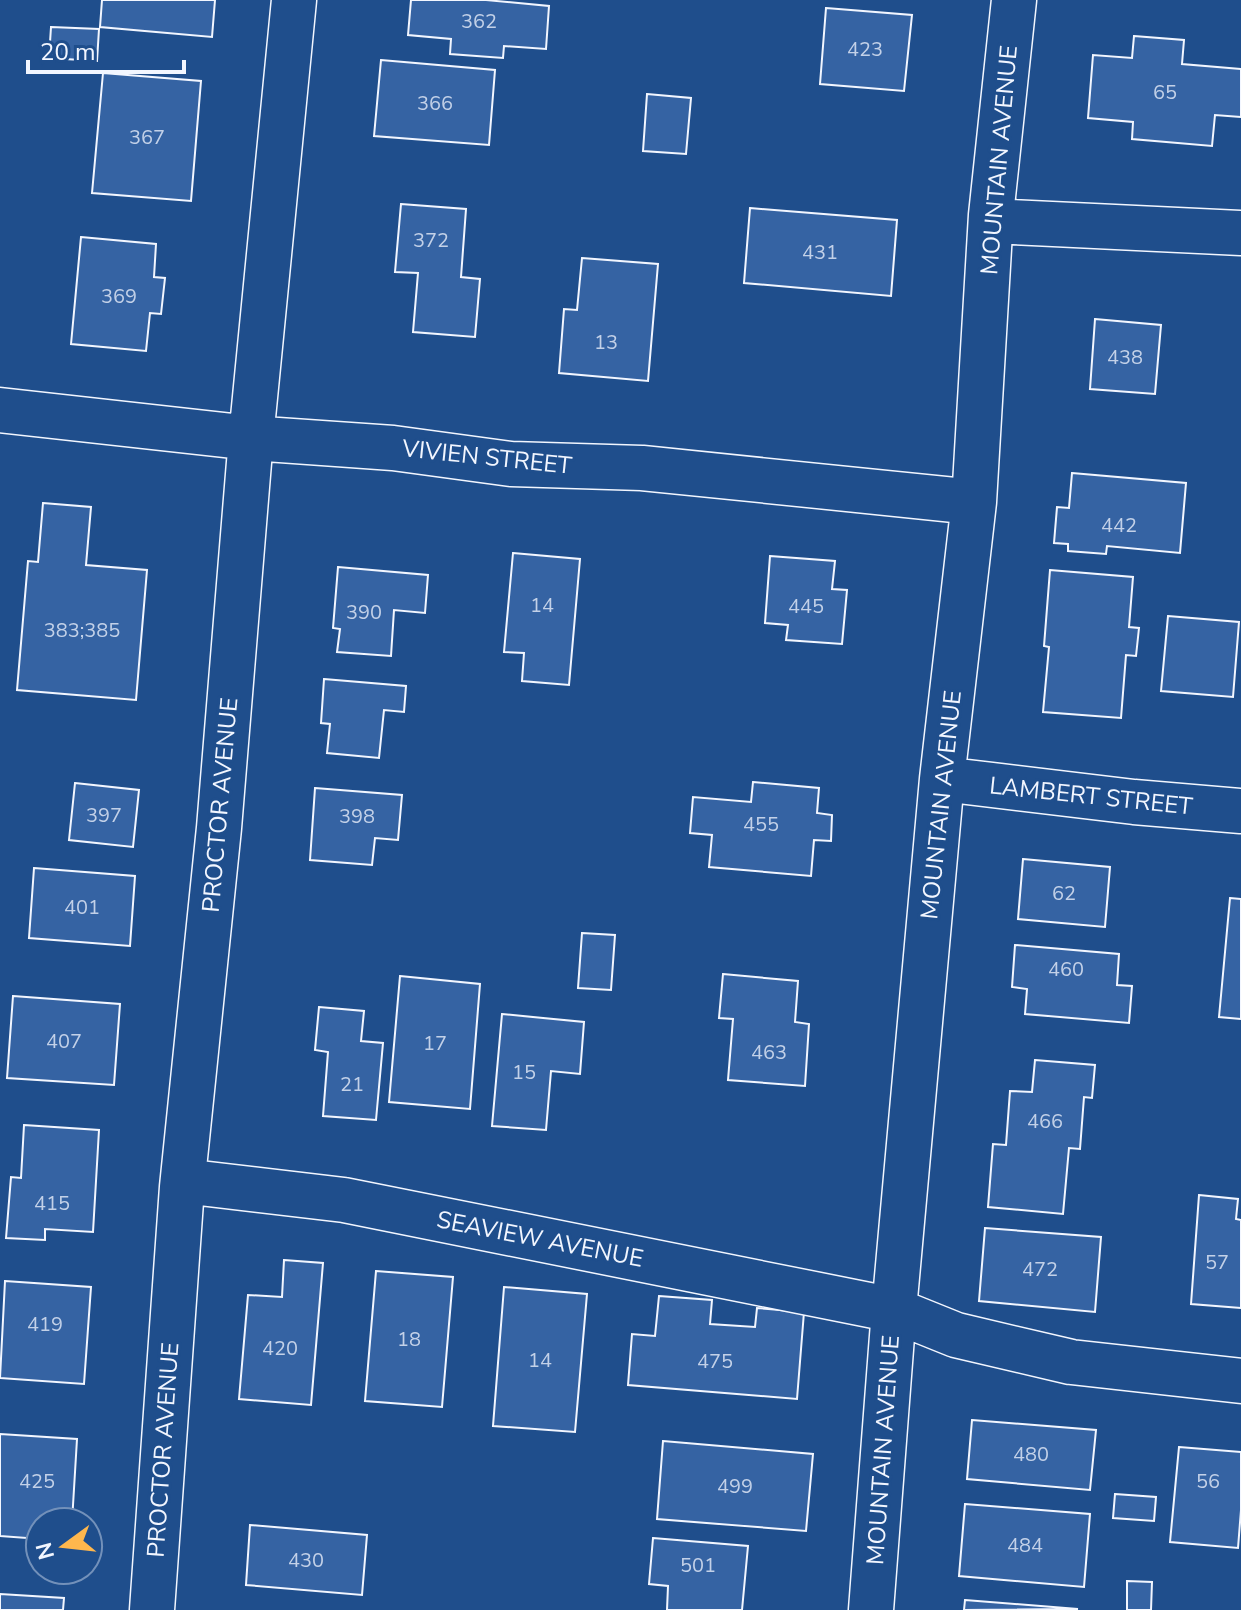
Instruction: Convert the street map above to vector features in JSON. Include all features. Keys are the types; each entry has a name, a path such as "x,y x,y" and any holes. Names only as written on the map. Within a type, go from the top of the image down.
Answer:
{"street":[{"name":"PROCTOR AVENUE","path":"152,1610 183,1181 294,0"},
{"name":"MOUNTAIN AVENUE","path":"871,1610 894,1310 942,779 974,502 991,221 1014,0"},
{"path":"991,221 1241,233"},
{"name":"VIVIEN STREET","path":"0,410 251,438 393,448 511,464 642,468 974,502"},
{"name":"LAMBERT STREET","path":"942,779 1134,802 1241,811"},
{"name":"SEAVIEW AVENUE","path":"183,1181 344,1200 894,1310 956,1335 1071,1362 1241,1381"}],"building":[{"path":"102,0 215,0 212,37 100,27"},
{"path":"411,0 486,0 549,6 546,49 504,46 503,58 450,54 451,39 408,35"},
{"path":"826,8 912,15 904,91 820,84"},
{"path":"51,27 99,29 97,61 49,58"},
{"path":"1134,36 1184,40 1182,64 1241,69 1241,117 1215,115 1212,146 1132,139 1133,122 1088,118 1093,55 1132,58"},
{"path":"381,60 495,70 489,145 374,136"},
{"path":"103,73 201,81 191,201 92,193"},
{"path":"647,94 691,98 686,154 643,151"},
{"path":"401,204 466,209 461,277 480,279 475,337 413,332 418,273 395,272"},
{"path":"750,208 897,220 891,296 744,283"},
{"path":"81,237 156,244 154,277 165,278 161,314 150,313 146,351 71,344"},
{"path":"582,258 658,264 648,381 559,373 564,309 577,310"},
{"path":"1095,319 1161,325 1155,394 1090,389"},
{"path":"1072,473 1186,483 1180,553 1107,546 1106,554 1068,551 1068,544 1054,543 1057,507 1069,508"},
{"path":"43,503 91,507 86,565 147,570 136,700 17,690 28,561 38,562"},
{"path":"513,553 580,559 569,685 522,681 524,653 504,652"},
{"path":"770,556 835,561 832,589 847,590 842,644 786,640 788,625 765,623"},
{"path":"338,567 428,575 425,613 394,610 391,656 337,652 340,629 333,628"},
{"path":"1050,570 1133,577 1129,627 1139,628 1136,656 1126,655 1121,718 1043,712 1049,647 1044,646"},
{"path":"1168,616 1239,622 1233,697 1161,691"},
{"path":"324,679 406,686 404,712 384,710 379,758 327,753 330,724 321,723"},
{"path":"753,782 819,788 817,813 832,815 831,841 814,840 811,876 709,867 712,835 690,833 693,797 751,802"},
{"path":"75,783 139,790 133,847 69,840"},
{"path":"315,788 402,795 398,840 375,838 372,865 310,860"},
{"path":"1023,859 1110,867 1105,927 1018,919"},
{"path":"34,868 135,876 130,946 29,938"},
{"path":"1230,898 1241,899 1241,1019 1219,1017"},
{"path":"582,933 615,935 611,990 578,988"},
{"path":"1015,945 1119,954 1117,985 1132,986 1129,1023 1025,1014 1027,989 1012,987"},
{"path":"723,974 798,981 795,1022 809,1024 805,1086 728,1080 733,1019 719,1018"},
{"path":"400,976 480,984 470,1109 389,1102"},
{"path":"13,996 120,1004 114,1085 7,1078"},
{"path":"319,1007 364,1011 361,1041 383,1043 376,1120 323,1116 328,1052 315,1050"},
{"path":"502,1014 584,1022 580,1074 551,1071 546,1130 492,1126"},
{"path":"1035,1060 1095,1065 1092,1098 1084,1097 1080,1149 1069,1148 1063,1214 988,1207 993,1144 1006,1145 1010,1091 1032,1092"},
{"path":"24,1125 99,1130 93,1232 45,1229 45,1240 6,1238 11,1177 21,1178"},
{"path":"1199,1195 1238,1199 1236,1219 1241,1220 1241,1308 1191,1304"},
{"path":"985,1228 1101,1237 1095,1312 979,1301"},
{"path":"284,1260 323,1263 311,1405 239,1399 248,1295 282,1297"},
{"path":"376,1271 453,1277 442,1407 365,1401"},
{"path":"5,1281 91,1287 84,1384 0,1378"},
{"path":"504,1287 587,1294 575,1432 493,1426"},
{"path":"659,1296 712,1300 710,1324 755,1327 757,1308 804,1312 797,1399 628,1385 632,1334 655,1336"},
{"path":"972,1420 1096,1430 1090,1490 967,1479"},
{"path":"0,1434 77,1439 73,1506 24,1506 24,1538 0,1536"},
{"path":"663,1441 813,1454 806,1531 657,1519"},
{"path":"1179,1447 1241,1452 1238,1548 1170,1542"},
{"path":"1115,1494 1156,1497 1154,1521 1113,1518"},
{"path":"965,1504 1090,1514 1084,1587 959,1576"},
{"path":"250,1525 367,1535 362,1595 246,1585"},
{"path":"653,1538 748,1546 742,1610 667,1610 668,1586 649,1584"},
{"path":"1127,1581 1152,1582 1151,1610 1127,1610"},
{"path":"0,1594 64,1598 63,1610 0,1610"},
{"path":"965,1600 1078,1609 964,1610"}]}
